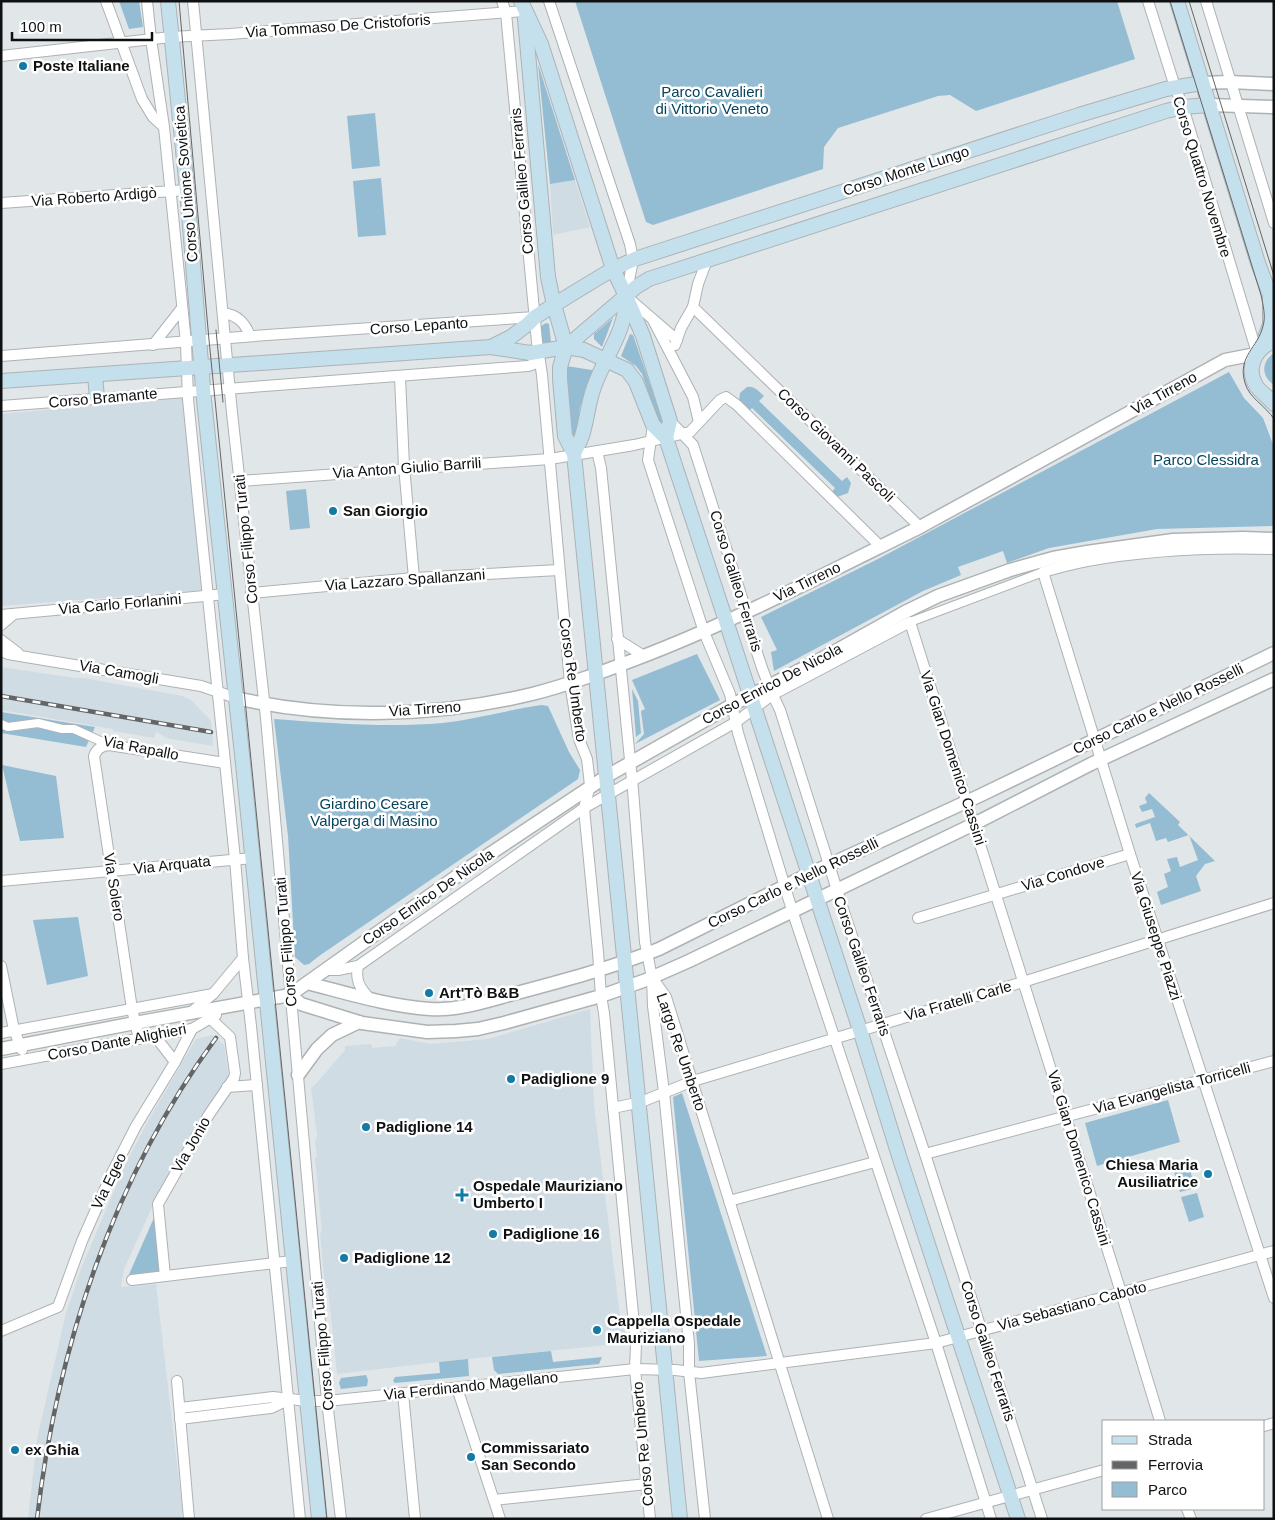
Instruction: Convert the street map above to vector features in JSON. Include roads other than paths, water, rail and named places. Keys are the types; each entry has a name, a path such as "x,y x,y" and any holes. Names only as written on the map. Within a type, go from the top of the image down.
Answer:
{"main road":[{"name":"Corso Unione Sovietica","path":"168,1 187,190 193,342 202,368"},
{"name":"Corso Quattro Novembre","path":"1177,1 1258,263 1272,301 1270,326 1255,353"},
{"path":"523,6 541,44 613,269 642,336 670,421 666,438"},
{"name":"Corso Galileo Ferraris","path":"523,6 548,277 566,346"},
{"name":"Corso Monte Lungo","path":"535,317 613,269 634,260 828,195 1070,118 1174,87 1202,83"},
{"name":"Corso Monte Lungo","path":"566,346 636,287 649,279 1159,114 1183,108 1210,105"},
{"path":"574,454 582,436 584,420 594,386 622,324 626,309 626,296"},
{"name":"Corso Lepanto","path":"491,347 511,337 535,317"},
{"path":"1271,399 1256,386 1252,374 1255,353 1274,341"},
{"path":"574,454 566,436 560,379 560,368 566,346 584,350 626,370 633,377 653,425 666,438"},
{"name":"Corso Lepanto","path":"202,368 491,347 526,352 539,357 566,346"},
{"name":"Corso Bramante","path":"1,381 202,368"},
{"name":"Corso Filippo Turati","path":"202,368 319,1519"},
{"path":"95,375 97,398"},
{"name":"Corso Galileo Ferraris","path":"666,438 1018,1519"},
{"name":"Corso Re Umberto","path":"574,454 627,987"},
{"path":"627,987 665,1370"},
{"name":"Corso Re Umberto","path":"665,1370 680,1519"}],"street":[{"path":"106,1 142,99 154,117 164,127"},
{"name":"Corso Unione Sovietica","path":"147,1 164,127 182,308 193,342 187,368"},
{"name":"Corso Unione Sovietica","path":"193,1 228,366"},
{"name":"Corso Galileo Ferraris","path":"502,1 506,13 539,357"},
{"path":"549,1 630,244 634,260 626,296 677,340"},
{"name":"Corso Quattro Novembre","path":"1148,1 1174,87 1183,108 1255,353"},
{"path":"1206,1 1274,223"},
{"name":"Via Tommaso De Cristoforis","path":"1,56 171,37 506,13 523,6"},
{"path":"1202,83 1274,84"},
{"path":"1210,105 1274,106"},
{"name":"Via Roberto Ardigò","path":"1,202 187,190"},
{"path":"672,356 681,328 693,307 706,260"},
{"name":"Corso Giovanni Pascoli","path":"693,307 920,527"},
{"path":"153,345 182,308"},
{"path":"223,314 233,315 238,318 244,324 250,336"},
{"name":"Corso Lepanto","path":"193,342 250,336 535,317"},
{"path":"653,320 693,397 699,422"},
{"path":"1,356 193,342"},
{"name":"Via Tirreno","path":"217,691 236,698 264,704 313,710 369,713 426,711 532,694 595,675 704,632 881,547 1225,360 1255,353"},
{"path":"204,390 400,377 528,366 539,357"},
{"name":"Corso Re Umberto","path":"539,357 570,683 579,739 587,759 590,786 584,808 601,996"},
{"name":"Corso Filippo Turati","path":"228,366 264,704 328,1401 341,1519"},
{"path":"187,368 243,958 300,1519"},
{"path":"400,377 404,468 414,578"},
{"name":"Corso Bramante","path":"1,406 204,390"},
{"path":"684,435 690,432 723,398 729,398 881,547"},
{"name":"Corso Galileo Ferraris","path":"670,421 693,445 746,612 749,628 771,691 780,710 1042,1519"},
{"path":"653,425 648,460 704,632 730,694 736,722 792,910 836,1037 875,1162 936,1343 991,1519"},
{"name":"Via Anton Giulio Barrili","path":"240,481 550,459 684,435"},
{"path":"597,451 601,468 632,780 646,954 652,978"},
{"name":"Corso Enrico De Nicola","path":"324,970 338,970 358,966 584,808 736,722 753,702 771,691 905,612 947,592 1010,570 1053,558 1127,546 1173,540 1274,539"},
{"name":"Corso Enrico De Nicola","path":"771,691 910,622 1043,572 1087,561 1174,551 1240,548 1274,549"},
{"name":"Via Lazzaro Spallanzani","path":"251,593 414,578 559,570"},
{"name":"Via Giuseppe Piazzi","path":"1043,572 1157,939 1274,1298"},
{"name":"Via Carlo Forlanini","path":"1,615 226,594"},
{"path":"1,625 14,614"},
{"name":"Via Gian Domenico Cassini","path":"910,622 1160,1420"},
{"path":"617,639 644,656"},
{"name":"Via Camogli","path":"1,640 5,645 21,655"},
{"name":"Via Camogli","path":"1,651 8,654 202,686 217,691"},
{"name":"Corso Carlo e Nello Rosselli","path":"307,983 401,1006 432,1009 486,1001 625,962 646,954 809,874 1274,653"},
{"name":"Corso Carlo e Nello Rosselli","path":"290,995 302,1004 359,1022 428,1032 456,1031 504,1023 601,996 652,978 1274,678"},
{"name":"Corso Enrico De Nicola","path":"307,983 464,871 590,786 732,705 753,702"},
{"name":"Via Rapallo","path":"1,724 8,727 38,723 74,730 109,745 225,763"},
{"name":"Via Solero","path":"109,745 99,748 94,756 132,1009 139,1039"},
{"name":"Via Condove","path":"996,895 1130,854"},
{"name":"Via Arquata","path":"1,881 253,858"},
{"path":"918,918 996,895"},
{"name":"Via Fratelli Carle","path":"614,1108 639,1102 693,1082 836,1037 1023,982 1274,903"},
{"path":"189,1013 213,994 243,958"},
{"path":"1,966 14,1030 26,1060"},
{"name":"Corso Enrico De Nicola","path":"358,966 357,980 360,988 370,999"},
{"name":"Largo Re Umberto","path":"652,978 666,997 828,1519"},
{"name":"Largo Re Umberto","path":"652,978 688,1334 689,1372"},
{"path":"266,998 290,995 307,983"},
{"name":"Corso Dante Alighieri","path":"1,1033 213,994"},
{"path":"601,996 614,1108 636,1345 635,1369 701,1373 779,1363"},
{"path":"192,998 226,1006"},
{"name":"Corso Dante Alighieri","path":"1,1049 266,998"},
{"name":"Corso Dante Alighieri","path":"1,1064 192,1028 211,1019 226,1006"},
{"name":"Via Jonio","path":"165,1276 158,1204 181,1161 234,1078 235,1073 230,1037 211,1019"},
{"path":"298,1075 317,1049 332,1034 359,1022"},
{"name":"Via Egeo","path":"1,1331 58,1307 82,1241 112,1172 145,1111 175,1062 192,1028"},
{"path":"155,1036 175,1062"},
{"name":"Via Evangelista Torricelli","path":"925,1154 1274,1061"},
{"path":"227,1087 257,1085"},
{"path":"729,1201 875,1162"},
{"name":"Via Sebastiano Caboto","path":"779,1363 936,1343 959,1338 1274,1251"},
{"path":"132,1280 292,1261"},
{"name":"Corso Re Umberto","path":"635,1369 650,1519"},
{"name":"Via Ferdinando Magellano","path":"180,1408 274,1397 288,1400 328,1401 635,1369"},
{"path":"689,1372 705,1519"},
{"path":"177,1382 189,1519"},
{"path":"457,1388 500,1519"},
{"path":"403,1393 414,1519"},
{"path":"180,1419 271,1408 288,1400"},
{"path":"926,1519 1102,1471"},
{"path":"494,1500 646,1484"}],"tram line":[{"path":"179,1 209,340 327,1519"},
{"path":"1170,1 1263,303 1264,322 1260,334 1246,359 1243,374 1245,383 1254,398 1274,419"},
{"path":"1189,1 1274,276"},
{"path":"216,330 223,402"}],"railway":[{"path":"1,696 211,732"},
{"path":"37,1519 46,1455 59,1391 75,1329 95,1267 119,1207 147,1148 180,1092 216,1038"}],"place":[{"name":"Poste Italiane","path":"23,66"},
{"name":"San Giorgio","path":"333,511"},
{"name":"Art'Tò B&B","path":"429,993"},
{"name":"Padiglione 9","path":"511,1079"},
{"name":"Padiglione 14","path":"366,1127"},
{"name":"Chiesa Maria Ausiliatrice","path":"1208,1174"},
{"name":"Ospedale Mauriziano Umberto I","path":"462,1195"},
{"name":"Padiglione 16","path":"493,1234"},
{"name":"Padiglione 12","path":"344,1258"},
{"name":"Cappella Ospedale Mauriziano","path":"597,1330"},
{"name":"ex Ghia","path":"15,1450"},
{"name":"Commissariato San Secondo","path":"471,1457"}],"park label":[{"name":"Parco Cavalieri di Vittorio Veneto","path":"712,100"},
{"name":"Parco Clessidra","path":"1206,460"},
{"name":"Giardino Cesare Valperga di Masino","path":"374,812"}]}
